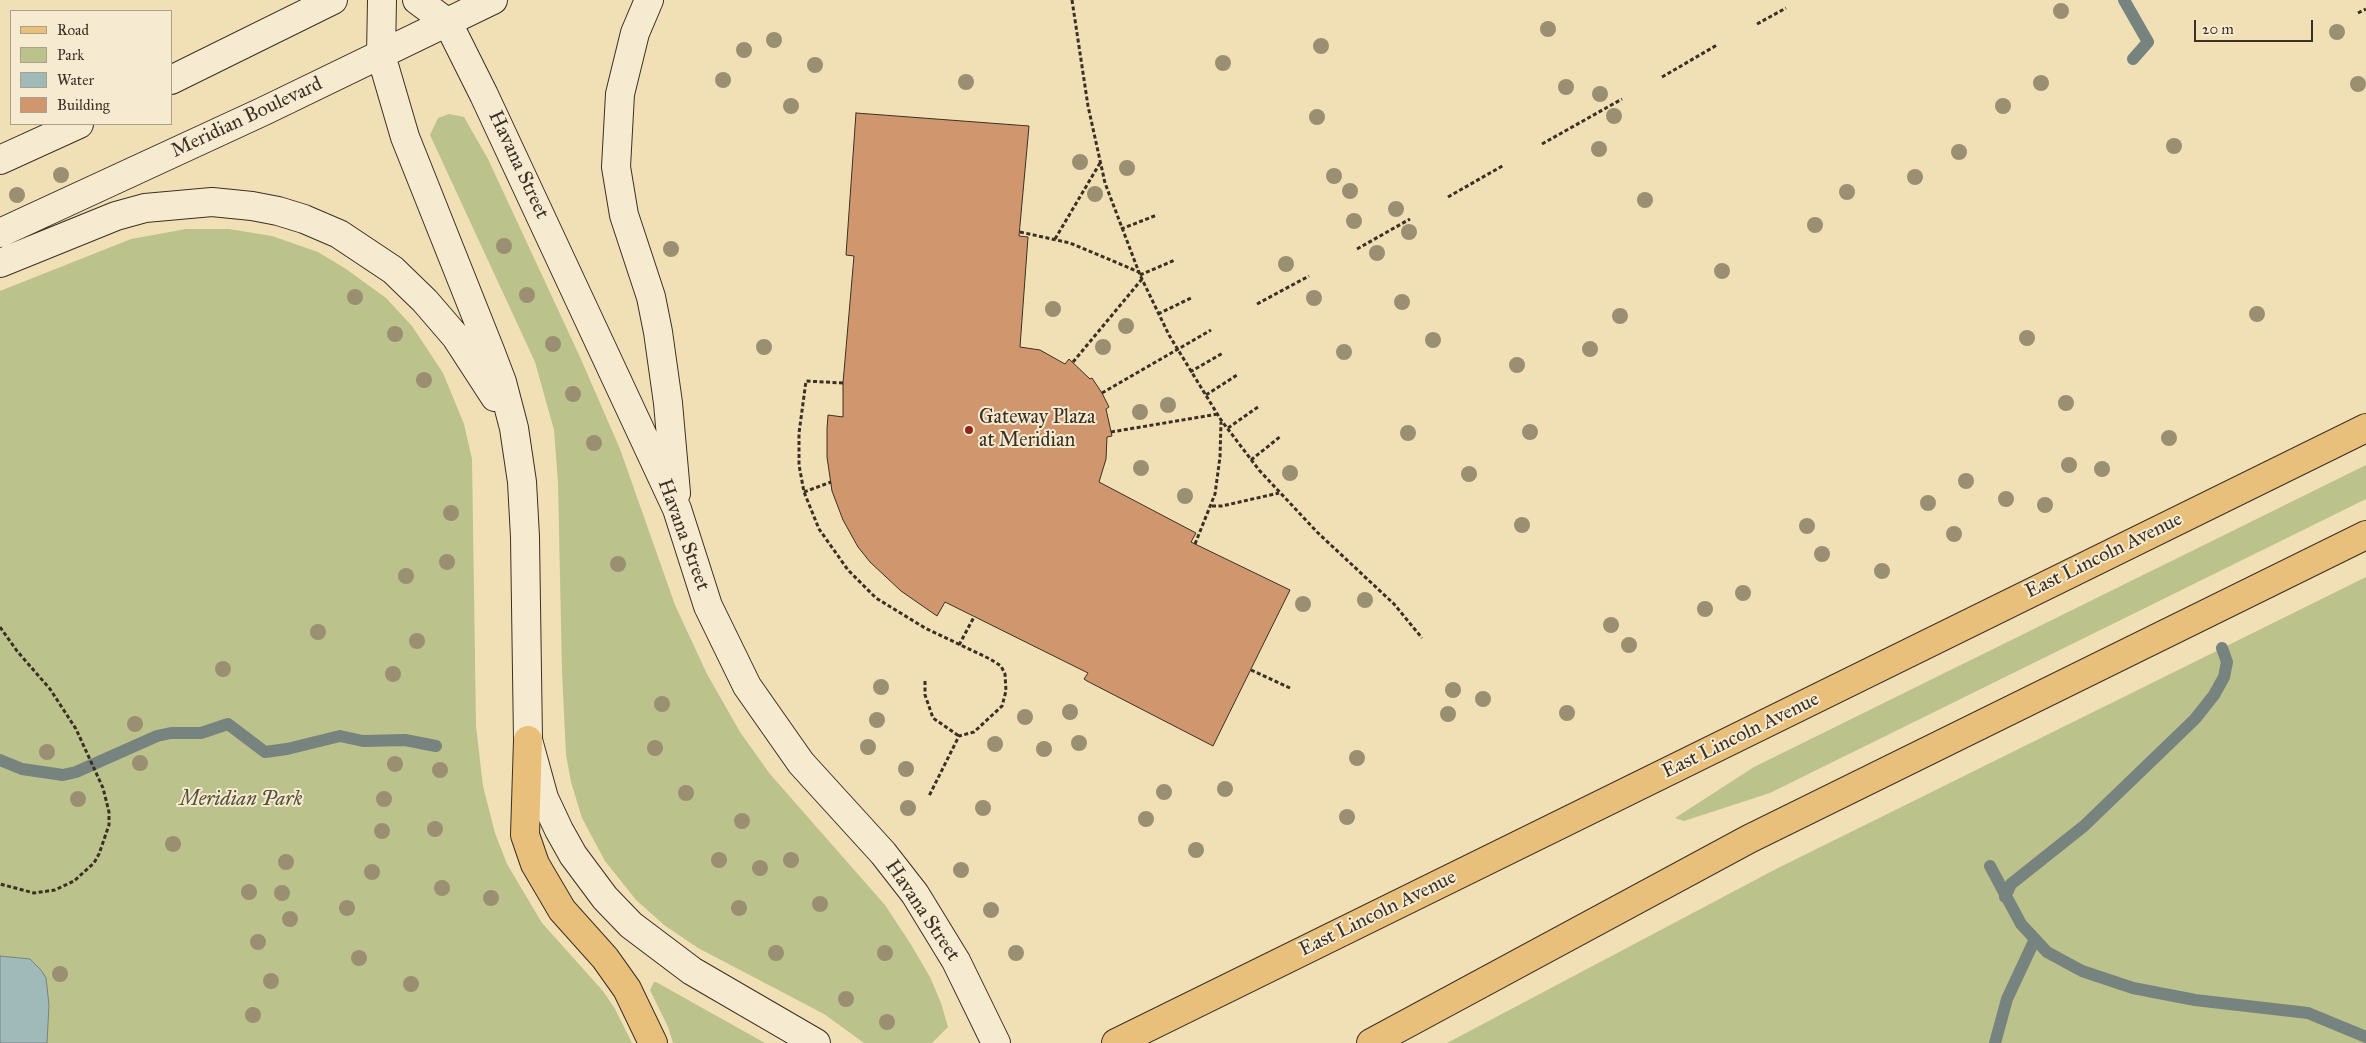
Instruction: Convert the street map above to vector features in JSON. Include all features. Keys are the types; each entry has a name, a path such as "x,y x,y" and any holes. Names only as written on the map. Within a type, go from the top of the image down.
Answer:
{"main road":[{"path":"172,80 333,0"},
{"path":"382,0 381,55 405,137 502,382 514,428 522,482 525,537 528,740 525,835 535,864 562,910 604,958 627,989 653,1043"},
{"name":"Havana Street","path":"417,0 448,22 551,234 677,509 708,606 747,686 801,763 883,853 920,901 969,986 996,1043"},
{"name":"Meridian Boulevard","path":"0,233 381,55 493,0"},
{"path":"649,0 635,33 620,94 616,139 616,167 624,215 651,297 658,332 668,403 677,509"},
{"path":"0,160 76,125"},
{"path":"0,263 116,216 165,205 234,203 265,208 304,219 339,234 359,246 409,284 456,337 514,428"},
{"name":"East Lincoln Avenue","path":"1116,1043 2366,428"},
{"path":"1371,1043 1758,835 2366,535"},
{"path":"528,740 541,789 559,830 573,855 618,912 646,938 692,971 816,1043"}],"path":[{"path":"1072,0 1081,68 1100,163 1121,228 1158,314 1190,372 1221,420 1251,460 1279,493 1317,532 1377,587 1422,638"},
{"path":"1757,24 1786,8"},
{"path":"2358,13 2366,9"},
{"path":"1662,77 1718,45"},
{"path":"1542,144 1622,99"},
{"path":"1055,239 1100,163"},
{"path":"1448,197 1504,165"},
{"path":"1121,228 1158,215"},
{"path":"1357,249 1410,219"},
{"path":"1020,232 1055,239 1091,250 1140,275"},
{"path":"1073,362 1140,275 1175,260"},
{"path":"1257,304 1309,276"},
{"path":"1158,314 1193,297"},
{"path":"1102,392 1211,330"},
{"path":"1190,372 1223,353"},
{"path":"1205,395 1237,375"},
{"path":"843,383 806,381 799,433 799,465 804,492 819,529 863,586 887,606 920,626 1001,666 1006,691 1002,706 992,716 974,732 958,736 933,718 925,694 925,681"},
{"path":"1228,428 1258,407"},
{"path":"1111,432 1218,414"},
{"path":"1195,544 1212,506 1219,472 1221,420"},
{"path":"1251,460 1281,436"},
{"path":"804,492 831,482"},
{"path":"1212,506 1222,506 1279,493"},
{"path":"959,645 974,617"},
{"path":"0,627 60,704 87,751 103,788 108,807 108,825 100,854 84,873 64,887 45,892 25,891 0,884"},
{"path":"1251,670 1290,688"},
{"path":"929,796 958,736"}],"green space":[{"path":"449,114 464,117 488,159 580,357 620,449 675,605 707,674 740,732 770,774 885,905 910,943 930,977 941,1003 948,1027 932,1043 864,1043 824,1014 698,948 664,925 636,900 605,861 582,818 571,782 566,755 562,672 558,483 554,430 535,362 430,135 438,118"},
{"name":"Meridian Park","path":"186,229 229,229 272,236 318,252 346,269 386,298 412,326 443,373 464,424 472,459 476,726 483,786 495,833 507,864 542,923 603,991 615,1009 632,1043 0,1043 0,291 131,239"},
{"path":"2366,465 2366,499 1770,793 1684,821 1675,818 1754,767"},
{"path":"2366,577 2366,1043 1447,1043 1776,869"},
{"path":"654,982 765,1043 673,1043 668,1027 650,990"}],"water":[{"path":"0,956 30,959 46,978 49,1005 47,1043 0,1043"}],"building":[{"name":"Gateway Plaza at Meridian","path":"856,113 1029,126 1019,236 1028,237 1020,347 1040,350 1065,364 1069,359 1090,379 1092,378 1102,393 1109,407 1106,409 1112,436 1107,437 1106,459 1099,482 1196,533 1191,542 1290,590 1213,746 1087,681 1084,679 1088,673 945,602 937,616 901,591 870,562 858,547 843,520 832,491 827,457 828,415 843,417 843,383 854,256 846,255"}],"waterway":[{"path":"2124,0 2148,42 2133,59"},
{"path":"2005,897 2011,884 2084,826 2195,719 2214,695 2224,677 2227,662 2222,648"},
{"path":"0,760 22,769 63,775 76,772 157,736 171,733 201,733 228,724 265,752 287,749 340,736 363,741 405,740 436,746"},
{"path":"1990,866 2021,924 2047,952 2082,971 2133,988 2195,1000 2308,1013 2366,1037"},
{"path":"1995,1043 2007,999 2035,939"}],"place":[{"name":"Gateway Plaza at Meridian","path":"969,430"}]}
